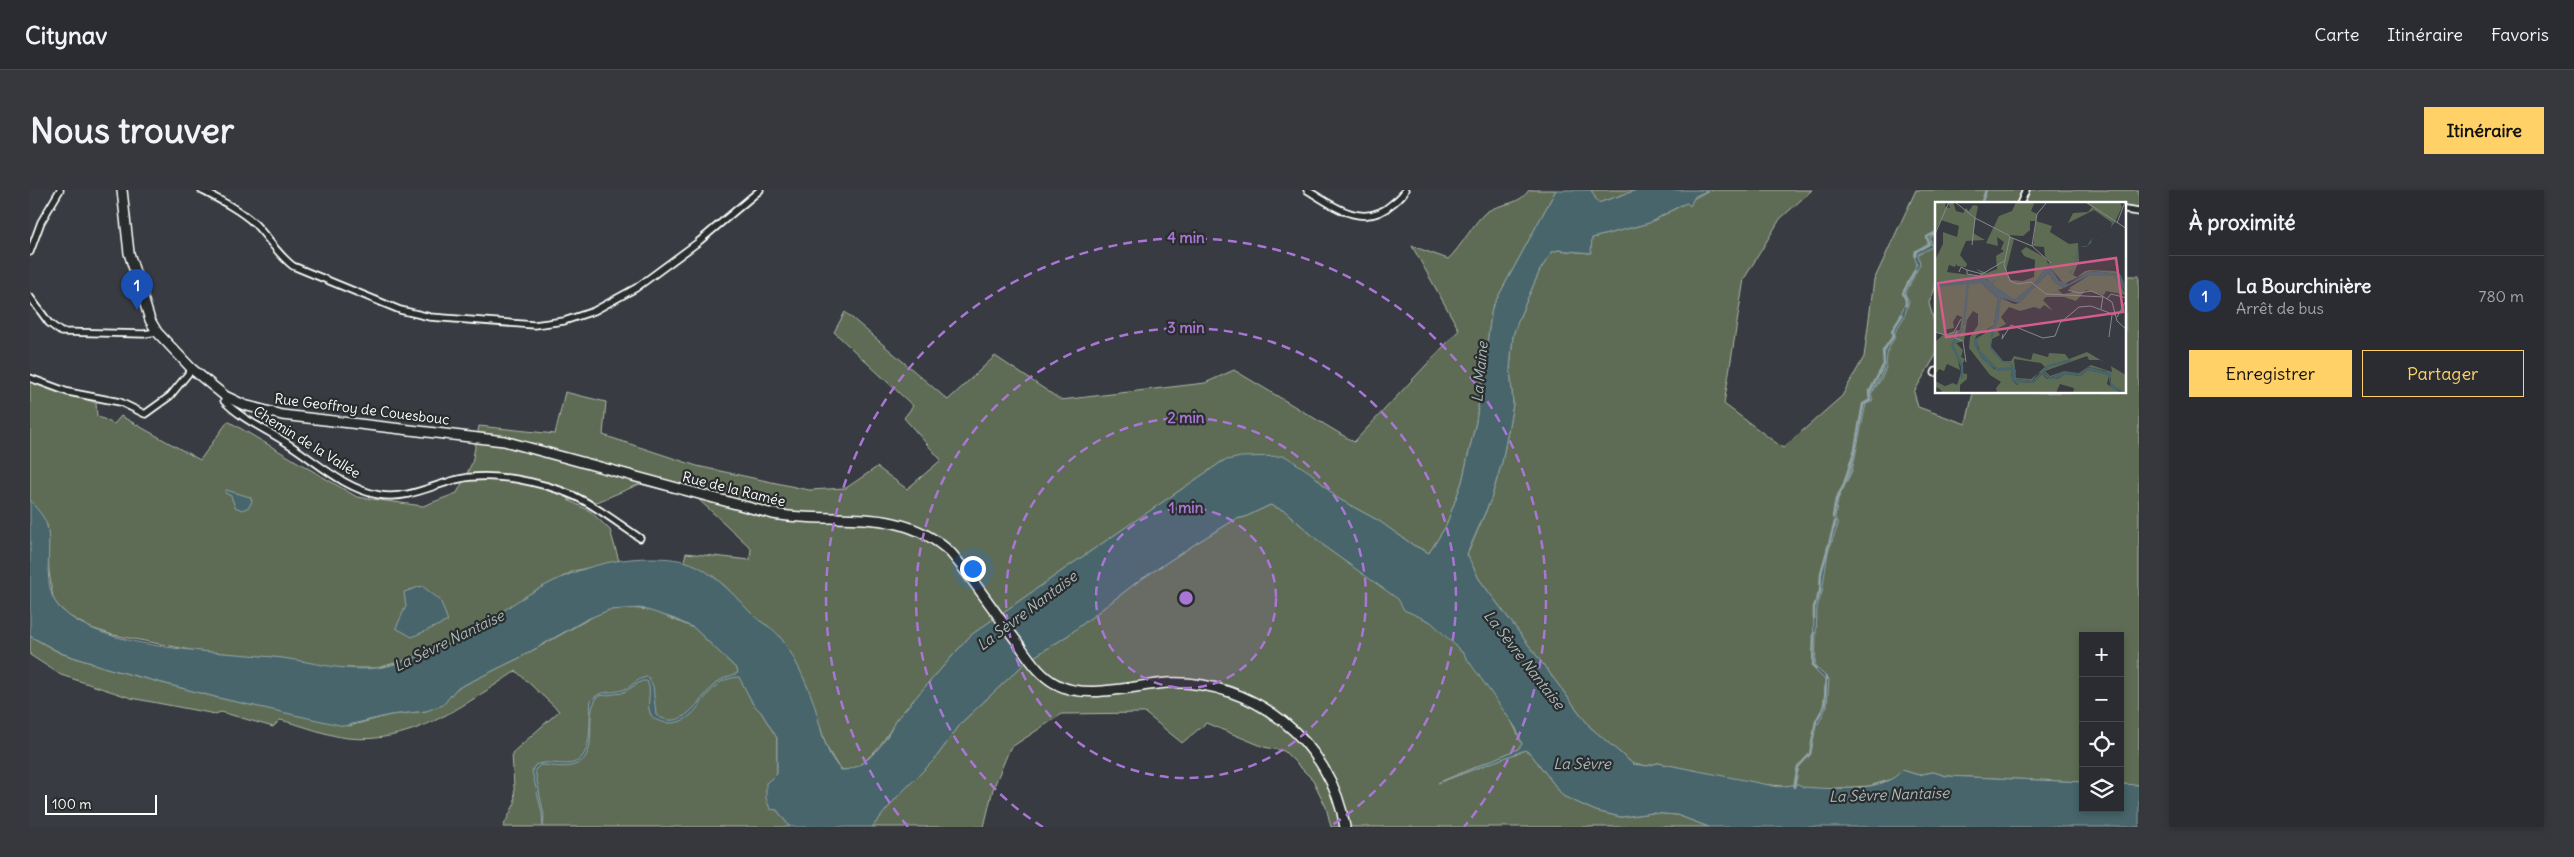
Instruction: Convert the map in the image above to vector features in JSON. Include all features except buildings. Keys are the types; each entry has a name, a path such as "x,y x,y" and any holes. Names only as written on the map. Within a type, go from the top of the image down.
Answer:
{"main road":[{"name":"Rue Geoffroy de Couesbouc","path":"122,190 132,262 143,301 158,332 192,369 224,396 244,405 282,415 470,435"},
{"name":"Rue de la Ramée","path":"470,435 535,448 773,514 903,523 934,538 951,553 1037,669 1058,685 1078,691 1168,683 1188,684 1240,695 1267,709 1301,736 1323,765 1340,806 1345,827"}],"street":[{"path":"30,252 41,222 60,190"},
{"path":"201,190 230,205 255,224 279,255 293,266 400,310 430,317 534,325 564,321 594,311 636,288 697,243 760,190"},
{"path":"1307,190 1357,216 1376,215 1389,207 1404,190"},
{"path":"2021,202 2026,190"},
{"path":"2126,210 2139,212"},
{"path":"30,297 49,322 61,332 144,334 158,332"},
{"path":"30,378 68,392 120,402 145,414 151,412 173,392 192,369"},
{"name":"Chemin de la Vallée","path":"224,396 224,401 234,412 290,444 336,476 365,491 395,496 471,477 512,479 547,486 585,502 640,538"}],"green space":[{"path":"1529,190 1556,190 1492,308 1476,422 1462,482 1446,526 1429,553 1413,545 1379,521 1337,498 1311,473 1223,461 971,635 895,721 892,728 872,754 863,762 847,770 839,768 827,748 806,684 793,658 768,626 755,618 728,589 713,576 684,561 686,553 750,560 751,548 698,499 640,484 597,502 568,500 590,511 610,530 619,561 574,571 531,593 478,629 431,653 377,668 336,668 281,658 196,651 113,635 91,628 69,616 57,605 53,598 49,572 47,525 30,500 30,380 96,403 97,416 114,424 121,416 200,460 228,421 357,497 423,506 457,493 472,463 479,426 555,434 565,392 606,402 603,435 697,466 809,490 846,488 877,467 907,489 941,460 904,418 913,406 834,332 845,312 948,400 995,356 1061,400 1205,383 1234,370 1354,442 1459,330 1412,246 1448,259 1485,213 1514,202"},
{"path":"1591,190 1637,190 1598,203"},
{"path":"1709,190 1812,190 1780,219 1744,279 1724,404 1783,448 1842,396 1864,357 1874,280 1916,190 2139,190 2139,209 2126,207 2126,202 1935,202 1935,288 1929,303 1935,325 1935,357 1914,392 1918,407 1966,424 1973,394 2126,394 2126,276 2139,276 2139,785 2124,784 2124,632 2079,632 2079,782 1946,776 1933,772 1918,775 1902,770 1896,778 1869,786 1823,789 1758,784 1658,763 1647,766 1633,764 1590,727 1479,579 1467,555 1491,499 1502,462 1513,404 1510,369 1513,335 1519,318 1540,270 1552,252 1557,250 1590,253 1592,238 1649,223"},
{"path":"1270,505 1285,511 1329,550 1398,598 1411,611 1434,624 1472,664 1496,695 1522,744 1518,749 1440,782 1525,750 1531,754 1563,796 1596,811 1621,817 1652,813 1677,815 1709,827 1331,827 1326,807 1313,780 1284,751 1264,747 1206,723 1182,743 1145,713 1062,714 1010,748 993,789 984,827 872,827 897,797 934,760 962,722 1026,662 1067,636 1137,582 1198,542 1236,519 1245,517"},
{"path":"628,608 651,610 694,628 737,669 753,704 761,712 777,738 777,810 790,827 503,827 515,803 512,753 559,711 516,671 458,709 416,729 394,735 371,738 347,738 330,735 280,720 273,727 221,712 215,714 131,698 61,675 30,655 30,636 60,653 110,669 219,698 349,726 390,715 426,711 456,689 521,657 594,616 609,610"}],"water":[{"path":"1556,190 1591,190 1598,203 1637,190 1709,190 1695,196 1690,206 1687,203 1681,205 1649,223 1592,238 1591,253 1558,250 1552,252 1540,270 1513,335 1510,369 1513,404 1502,462 1491,499 1467,554 1479,579 1590,727 1633,764 1647,766 1658,763 1779,787 1798,784 1803,787 1856,788 1883,783 1902,770 1918,775 1933,772 1946,776 2079,782 2079,812 2124,812 2124,784 2139,785 2139,827 1709,827 1677,815 1652,813 1621,817 1596,811 1563,796 1531,754 1525,750 1438,783 1518,749 1522,744 1516,728 1463,653 1431,622 1404,610 1398,599 1329,550 1285,511 1270,505 1245,517 1236,519 1198,542 1137,582 1067,636 1026,662 962,722 934,760 897,797 872,827 790,827 777,810 770,809 766,798 766,783 777,774 777,738 761,712 753,704 739,677 728,679 718,684 691,715 677,722 661,722 654,719 651,715 649,711 649,685 647,681 642,681 622,693 599,696 591,713 590,745 587,754 581,761 567,767 540,765 535,770 544,816 543,827 542,813 532,771 535,765 547,763 566,764 576,762 582,757 589,740 591,701 595,697 599,694 622,690 640,679 648,677 653,686 656,715 674,720 682,717 696,706 716,683 738,673 737,669 694,628 675,619 641,608 609,610 585,620 521,657 456,689 443,705 426,711 390,715 344,726 219,698 110,669 61,653 30,636 30,500 47,526 50,590 60,608 79,622 105,633 165,647 282,658 351,668 378,668 437,650 478,628 545,585 596,565 632,559 674,559 697,566 712,576 755,617 777,634 790,651 806,683 830,754 841,770 850,769 867,760 874,753 887,737 895,721 971,635 1223,461 1241,457 1285,456 1311,473 1337,498 1379,521 1413,545 1429,553 1446,526 1462,482 1476,422 1492,308"},
{"path":"1935,233 1930,238 1932,247 1918,254 1920,264 1905,294 1909,301 1904,317 1895,332 1895,337 1889,348 1884,373 1871,394 1873,401 1866,404 1852,471 1838,499 1835,517 1838,525 1828,552 1822,592 1817,607 1815,667 1829,679 1827,706 1818,724 1816,722 1823,706 1826,681 1813,668 1814,608 1820,593 1822,571 1832,532 1836,526 1833,516 1837,500 1851,470 1864,405 1871,401 1869,395 1884,369 1884,356 1894,336 1893,332 1906,302 1903,293 1917,264 1914,256 1916,252 1929,245 1927,237"},
{"path":"226,490 250,497 252,501 249,507 242,510 235,507 231,496 225,493"},
{"path":"422,586 440,600 448,621 412,637 396,628 406,606 404,592"}],"waterway":[{"path":"1982,202 1986,190"},
{"path":"1915,256 1916,251 1929,244 1927,237 1935,233"},
{"path":"1906,305 1903,293 1915,270"},
{"path":"1833,517 1836,499 1843,487 1855,449 1863,404 1870,400 1869,393 1884,364 1883,351 1894,335 1892,331 1902,315"},
{"path":"1814,618 1814,607 1820,591 1821,573 1835,522"},
{"path":"1814,633 1813,666 1816,668"},
{"path":"1794,787 1798,767 1810,754 1816,721 1825,705 1826,677"}],"place":[{"name":"La Bourchinière","path":"137,310"}],"water label":[{"name":"La Maine","path":"1480,372"},
{"name":"La Sèvre Nantaise","path":"1027,611"},
{"name":"La Sèvre Nantaise","path":"449,641"},
{"name":"La Sèvre Nantaise","path":"1524,660"},
{"name":"La Sèvre","path":"1582,764"},
{"name":"La Sèvre Nantaise","path":"1889,795"}]}
